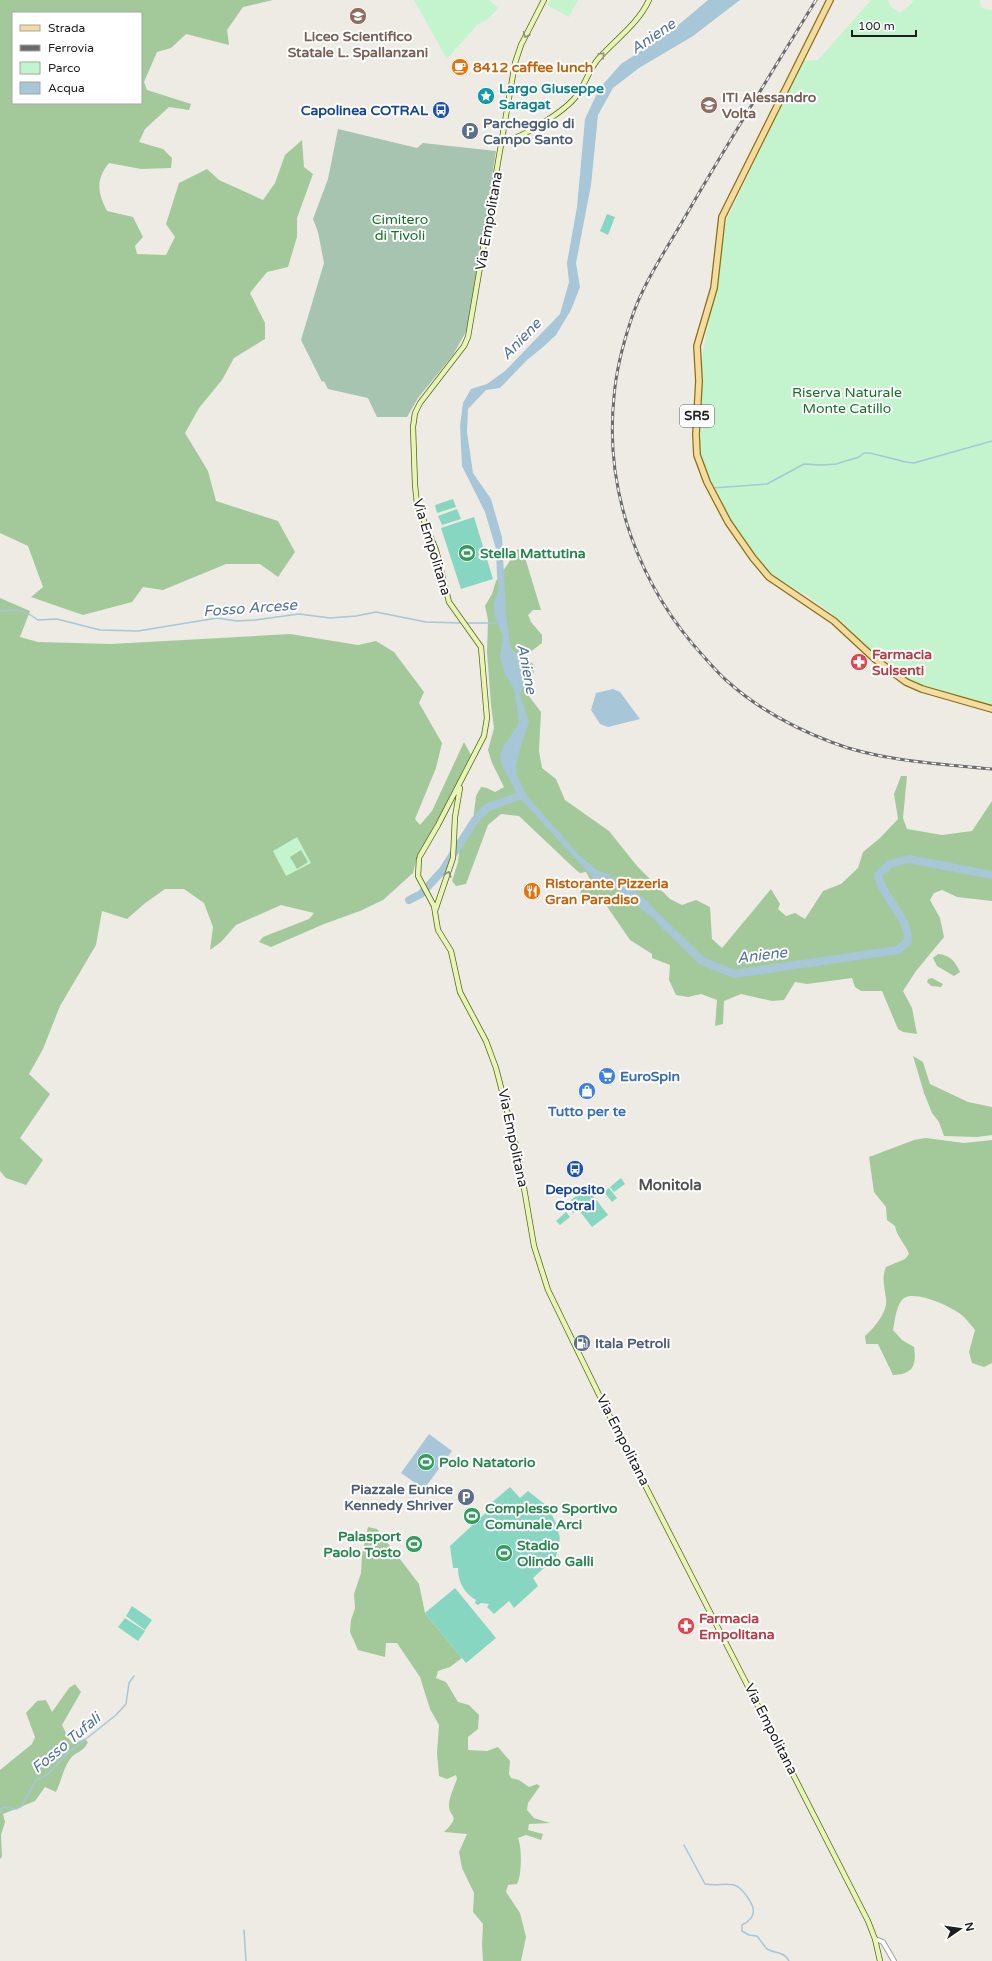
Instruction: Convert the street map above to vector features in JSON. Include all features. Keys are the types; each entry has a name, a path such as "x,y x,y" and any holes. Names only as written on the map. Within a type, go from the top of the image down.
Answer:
{"main road":[{"name":"Via Empolitana","path":"544,0 516,58 468,337 460,352 420,403 415,413 413,424 415,488 418,508 436,550 449,602 476,637 483,654 487,729 461,783 420,858 417,867 418,878 436,911 437,927 451,951 460,992 486,1042 498,1073 518,1153 534,1246 548,1290 605,1407 870,1924 880,1961"},
{"path":"502,142 511,140 529,130 570,104 579,92 595,62 629,29 649,0"},
{"name":"SR5","path":"830,0 722,217 714,292 701,328 697,346 699,384 696,439 698,459 715,498 728,522 753,558 773,580 834,621 875,659 909,684 941,695 992,709"},
{"path":"436,911 453,858 455,816 461,783"},
{"path":"445,812 451,811 455,816"},
{"path":"430,898 436,898 442,894"}],"street":[{"path":"875,1939 883,1942 894,1961"}],"green space":[{"path":"0,0 273,0 243,7 227,30 229,45 186,34 171,48 157,52 144,82 147,90 191,104 189,110 169,107 145,129 139,142 163,149 172,158 171,168 141,169 109,163 102,175 99,187 107,211 133,217 143,237 135,246 137,254 166,255 175,237 166,224 179,183 207,169 219,180 263,200 275,183 285,155 302,140 304,167 313,174 297,218 297,237 288,267 267,272 250,293 265,323 265,339 234,358 222,380 199,408 185,433 208,471 216,501 278,521 295,552 278,577 260,564 226,564 163,590 143,587 132,602 83,615 31,597 43,587 28,546 0,533"},
{"path":"414,0 489,0 498,8 489,18 477,25 447,59"},
{"path":"550,0 578,0 569,17 547,5"},
{"name":"Riserva Naturale Monte Catillo","path":"871,0 888,0 891,7 900,13 912,3 913,0 979,0 982,8 992,10 992,705 912,682 874,654 840,620 808,596 771,575 752,552 727,515 700,457 702,358 727,219 803,61 818,60"},
{"name":"Cimitero di Tivoli","path":"338,129 417,148 423,143 496,151 468,328 453,355 418,398 407,417 377,417 368,398 328,389 324,381 322,382 301,340 324,263 318,232 313,219 328,179"},
{"path":"607,214 615,217 608,235 600,231"},
{"path":"453,499 456,507 437,513 435,505"},
{"path":"457,509 461,519 442,525 438,516"},
{"name":"Stella Mattutina","path":"474,517 493,579 461,589 441,528"},
{"path":"518,549 523,551 541,610 533,610 528,615 531,622 542,635 542,643 525,656 535,666 528,695 541,712 539,751 542,768 556,779 565,800 609,831 637,866 670,899 682,905 696,900 710,907 712,939 722,948 771,889 780,904 778,909 786,916 795,913 805,919 823,891 841,884 858,868 863,852 880,838 898,819 894,794 901,776 907,776 903,818 907,829 942,835 972,831 992,801 992,901 957,897 942,890 934,893 930,900 940,918 944,937 916,971 903,991 912,1008 917,1034 903,1032 898,1029 882,991 861,991 855,987 852,978 807,984 795,982 784,1000 772,1001 741,994 724,1001 723,1024 715,1026 717,1000 701,994 688,997 676,995 669,980 670,965 652,958 652,954 630,940 606,905 587,900 580,895 582,885 591,881 586,872 580,873 576,870 519,816 501,814 488,825 466,884 456,886 452,881 458,862 460,845 473,821 476,796 481,787 495,792 504,787 492,763 488,750 494,728 487,652 488,620 485,606 492,594 496,581"},
{"path":"0,598 30,611 20,637 38,642 111,644 290,634 358,645 376,641 394,652 424,692 419,703 442,743 436,768 415,819 420,825 432,811 464,742 471,755 416,861 413,873 383,900 360,911 324,924 271,947 259,942 263,937 309,919 314,913 281,905 236,925 221,942 210,950 213,927 204,903 184,889 165,889 144,904 127,919 102,911 96,945 60,1006 43,1049 29,1074 50,1094 20,1138 43,1160 26,1185 6,1178 0,1171"},
{"path":"297,837 311,863 286,876 273,851","holes":["301,850 308,862 297,869 290,857"]},
{"path":"938,954 952,959 960,972 954,976 937,966 933,958"},
{"path":"932,978 943,984 941,987 931,986 927,982 928,979"},
{"path":"913,1056 923,1062 930,1084 968,1102 992,1107 992,1135 977,1137 944,1136 939,1122 932,1113 924,1093"},
{"path":"926,1138 964,1143 992,1140 992,1363 984,1367 972,1363 969,1352 975,1330 963,1316 943,1304 917,1296 910,1296 904,1298 899,1304 893,1330 902,1340 914,1347 915,1360 909,1371 893,1375 878,1344 866,1344 865,1336 876,1324 885,1309 886,1299 884,1279 886,1267 905,1259 909,1254 897,1233 895,1226 887,1220 886,1207 874,1192 869,1157 914,1140"},
{"path":"621,1178 625,1184 614,1192 610,1187"},
{"path":"587,1188 608,1215 592,1227 571,1200"},
{"path":"609,1188 617,1198 612,1202 604,1192"},
{"path":"570,1201 578,1209 573,1213 566,1205"},
{"path":"566,1212 570,1217 560,1225 556,1221"},
{"name":"Stadio Olindo Galli","path":"510,1487 520,1498 528,1491 547,1506 556,1523 560,1538 556,1557 533,1578 538,1586 514,1608 509,1601 494,1614 487,1607 489,1604 481,1603 478,1605 475,1603 476,1600 462,1587 458,1568 453,1568 450,1546 492,1507 490,1504"},
{"path":"368,1527 377,1529 419,1584 425,1613 462,1658 450,1667 438,1671 436,1678 446,1682 458,1702 469,1705 479,1715 478,1729 468,1737 468,1750 487,1751 498,1747 510,1761 509,1774 511,1778 519,1780 529,1787 537,1784 540,1786 528,1803 527,1810 534,1818 550,1823 529,1824 528,1830 543,1834 541,1840 526,1835 518,1838 521,1861 519,1880 517,1884 508,1885 506,1892 520,1913 526,1937 521,1961 483,1961 483,1924 473,1912 474,1893 462,1868 459,1852 467,1834 444,1832 454,1819 449,1809 449,1804 457,1779 456,1775 447,1779 439,1776 437,1753 439,1725 430,1709 420,1677 397,1643 386,1643 385,1657 358,1650 350,1632 351,1620 355,1608 354,1594 361,1573 362,1555"},
{"path":"455,1588 496,1638 466,1663 425,1613"},
{"path":"132,1606 152,1620 145,1630 126,1616"},
{"path":"125,1618 145,1631 138,1641 118,1627"},
{"path":"75,1684 81,1692 62,1725 73,1744 84,1739 88,1742 82,1750 70,1759 56,1792 45,1787 35,1801 3,1814 5,1822 1,1835 2,1857 0,1859 0,1770 32,1744 35,1737 26,1713 37,1701 46,1700 52,1712 69,1688"}],"water":[{"name":"Aniene","path":"708,0 740,0 693,36 639,68 613,88 598,115 591,185 576,263 580,287 571,310 556,335 527,360 500,388 486,390 468,409 467,432 473,473 491,499 502,537 506,614 510,646 521,660 531,669 520,695 529,722 519,752 516,767 517,776 528,797 579,855 597,870 610,875 643,897 669,924 664,930 653,918 615,888 598,883 518,796 501,763 500,756 503,747 518,725 518,714 514,689 505,674 500,658 503,636 494,614 494,602 499,589 496,549 485,512 462,466 460,426 463,403 471,389 487,384 505,371 560,314 569,282 567,263 577,207 585,119 599,89 621,64 670,32"},
{"path":"613,689 620,692 640,719 608,727 600,724 591,710 596,693"},
{"name":"Polo Natatorio","path":"429,1434 452,1451 424,1489 401,1473"}],"waterway":[{"path":"713,488 767,484 804,464 836,464 859,457 864,453 914,463 992,441"},
{"name":"Fosso Arcese","path":"0,611 17,610 26,612 38,620 57,619 100,630 138,631 217,618 237,621 299,614 330,618 356,616 376,612 426,622 462,623"},
{"name":"Fosso Arcese","path":"465,623 500,623"},
{"path":"409,900 421,894 443,870 475,820 488,807 522,795"},
{"name":"Aniene","path":"660,920 702,961 734,974 898,950 908,941 907,932 900,915 885,892 878,875 890,864 909,859 992,875"},
{"name":"Fosso Tufali","path":"0,1813 3,1807 16,1809 22,1806 36,1780 47,1775 67,1754 116,1715 126,1704 129,1683 134,1676"},
{"path":"684,1845 705,1884 731,1884 742,1890 749,1899 753,1908 753,1915 751,1919 742,1925 742,1931 749,1935 757,1936 767,1949 782,1954 789,1961"},
{"path":"244,1930 246,1961"}],"railway":[{"path":"816,0 733,135 648,280 636,306 620,358 614,397 612,433 615,468 621,503 631,537 645,570 662,601 682,631 710,664 718,673 750,700 803,730 831,742 869,754 910,761 992,769"}],"place":[{"name":"Liceo Scientifico Statale L. Spallanzani","path":"358,16"},
{"name":"8412 caffee lunch","path":"460,67"},
{"name":"Largo Giuseppe Saragat","path":"486,96"},
{"name":"ITI Alessandro Volta","path":"709,105"},
{"name":"Capolinea COTRAL","path":"441,110"},
{"name":"Parcheggio di Campo Santo","path":"470,131"},
{"name":"Stella Mattutina","path":"467,553"},
{"name":"Farmacia Sulsenti","path":"859,662"},
{"name":"Ristorante Pizzeria Gran Paradiso","path":"532,891"},
{"name":"EuroSpin","path":"607,1076"},
{"name":"Tutto per te","path":"587,1091"},
{"name":"Deposito Cotral","path":"575,1169"},
{"name":"Itala Petroli","path":"582,1343"},
{"name":"Polo Natatorio","path":"426,1462"},
{"name":"Piazzale Eunice Kennedy Shriver","path":"466,1497"},
{"name":"Complesso Sportivo Comunale Arci","path":"472,1516"},
{"name":"Palasport Paolo Tosto","path":"414,1544"},
{"name":"Stadio Olindo Galli","path":"504,1553"},
{"name":"Farmacia Empolitana","path":"686,1626"}],"district":[{"name":"Monitola","path":"670,1185"}]}
